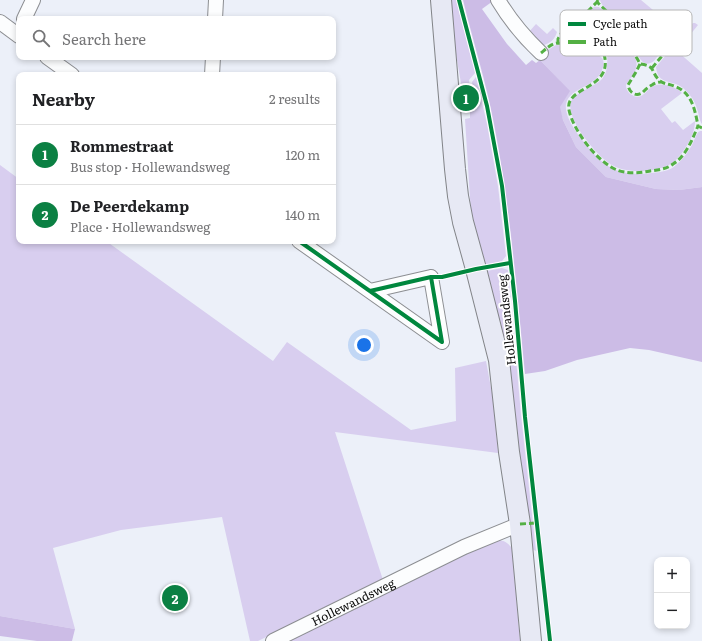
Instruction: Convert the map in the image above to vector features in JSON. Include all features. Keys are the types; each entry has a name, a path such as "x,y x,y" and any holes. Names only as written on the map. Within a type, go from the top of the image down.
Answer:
{"main road":[{"name":"Hollewandsweg","path":"441,0 458,196 463,222 499,360 509,452 520,524 531,641"}],"street":[{"path":"25,16 33,0"},
{"path":"215,16 216,0"},
{"path":"498,0 517,28 541,53"},
{"path":"0,22 16,33"},
{"path":"51,60 68,72"},
{"path":"212,72 213,60"},
{"path":"303,244 442,342 431,277 370,291"},
{"name":"Hollewandsweg","path":"273,641 464,547 520,524"}],"shaded area":[{"path":"447,0 456,0 475,73 469,80 470,88 462,89"},
{"path":"463,0 493,0 482,9 507,44 526,65 532,60 536,63 540,60 570,91 560,107 563,120 576,147 606,177 656,189 679,190 702,187 702,362 649,350 630,348 577,360 545,371 525,374 512,249 500,155 487,93"},
{"path":"600,0 641,0 653,10 608,10"},
{"path":"597,7 603,10 590,10"},
{"path":"695,23 698,25 692,32 692,24"},
{"path":"536,24 547,34 553,28 557,32 549,43 541,46 528,33"},
{"path":"556,45 560,46 560,56 600,56 603,60 603,67 596,79 573,94 566,104 567,114 575,130 598,158 613,169 630,174 666,171 675,166 681,160 690,148 699,131 702,131 702,187 679,190 656,189 606,177 576,147 563,120 559,107 560,81 540,60 548,50"},
{"path":"607,56 634,56 637,63 633,75 626,85 626,88 631,94 639,97 656,85 673,87 682,93 661,109 672,123 675,121 683,130 695,121 692,136 688,144 675,161 655,170 630,171 622,169 605,160 581,133 571,112 571,102 580,93 602,79 607,69"},
{"path":"638,56 658,56 654,61 646,64"},
{"path":"665,56 683,56 702,73 702,124 695,103 690,95 679,85 663,80 657,73 656,67"},
{"path":"476,77 487,124 498,186 506,256 502,261 486,265 471,214 465,119 470,118 470,111 475,111 472,82"},
{"path":"0,165 16,177 16,244 110,244 273,361 287,342 411,430 456,421 455,368 486,361 494,404 498,453 335,432 383,580 258,641 250,641 222,517 121,530 53,548 75,629 0,616"},
{"path":"502,268 508,270 521,415 536,551 530,548 491,288 487,271"},
{"path":"492,541 503,541 512,548 520,641 282,641"},
{"path":"0,616 75,629 72,641 37,641 0,636"}],"marked path":[{"path":"598,0 597,2 605,10"},
{"path":"589,10 597,2"},
{"path":"558,43 560,36"},
{"path":"541,53 550,46 556,43 560,43"},
{"path":"604,56 605,66 602,75 574,96 569,102 569,110 575,127 581,136 594,153 609,166 617,170 634,173 659,170 671,166 682,157 698,126"},
{"path":"635,56 640,64 651,68 660,81 680,89 689,97 696,114 698,126 702,128"},
{"path":"652,68 662,56"},
{"path":"640,64 628,85 631,92 639,94 653,84 661,82"},
{"path":"520,524 536,523"}],"cycle path":[{"path":"459,0 487,106 502,186 515,301 525,417 550,641"},
{"path":"303,244 442,342 431,277 370,291"},
{"path":"431,277 442,277 510,263"}],"place":[{"name":"Rommestraat","path":"466,98"},
{"name":"De Peerdekamp","path":"175,598"}]}
